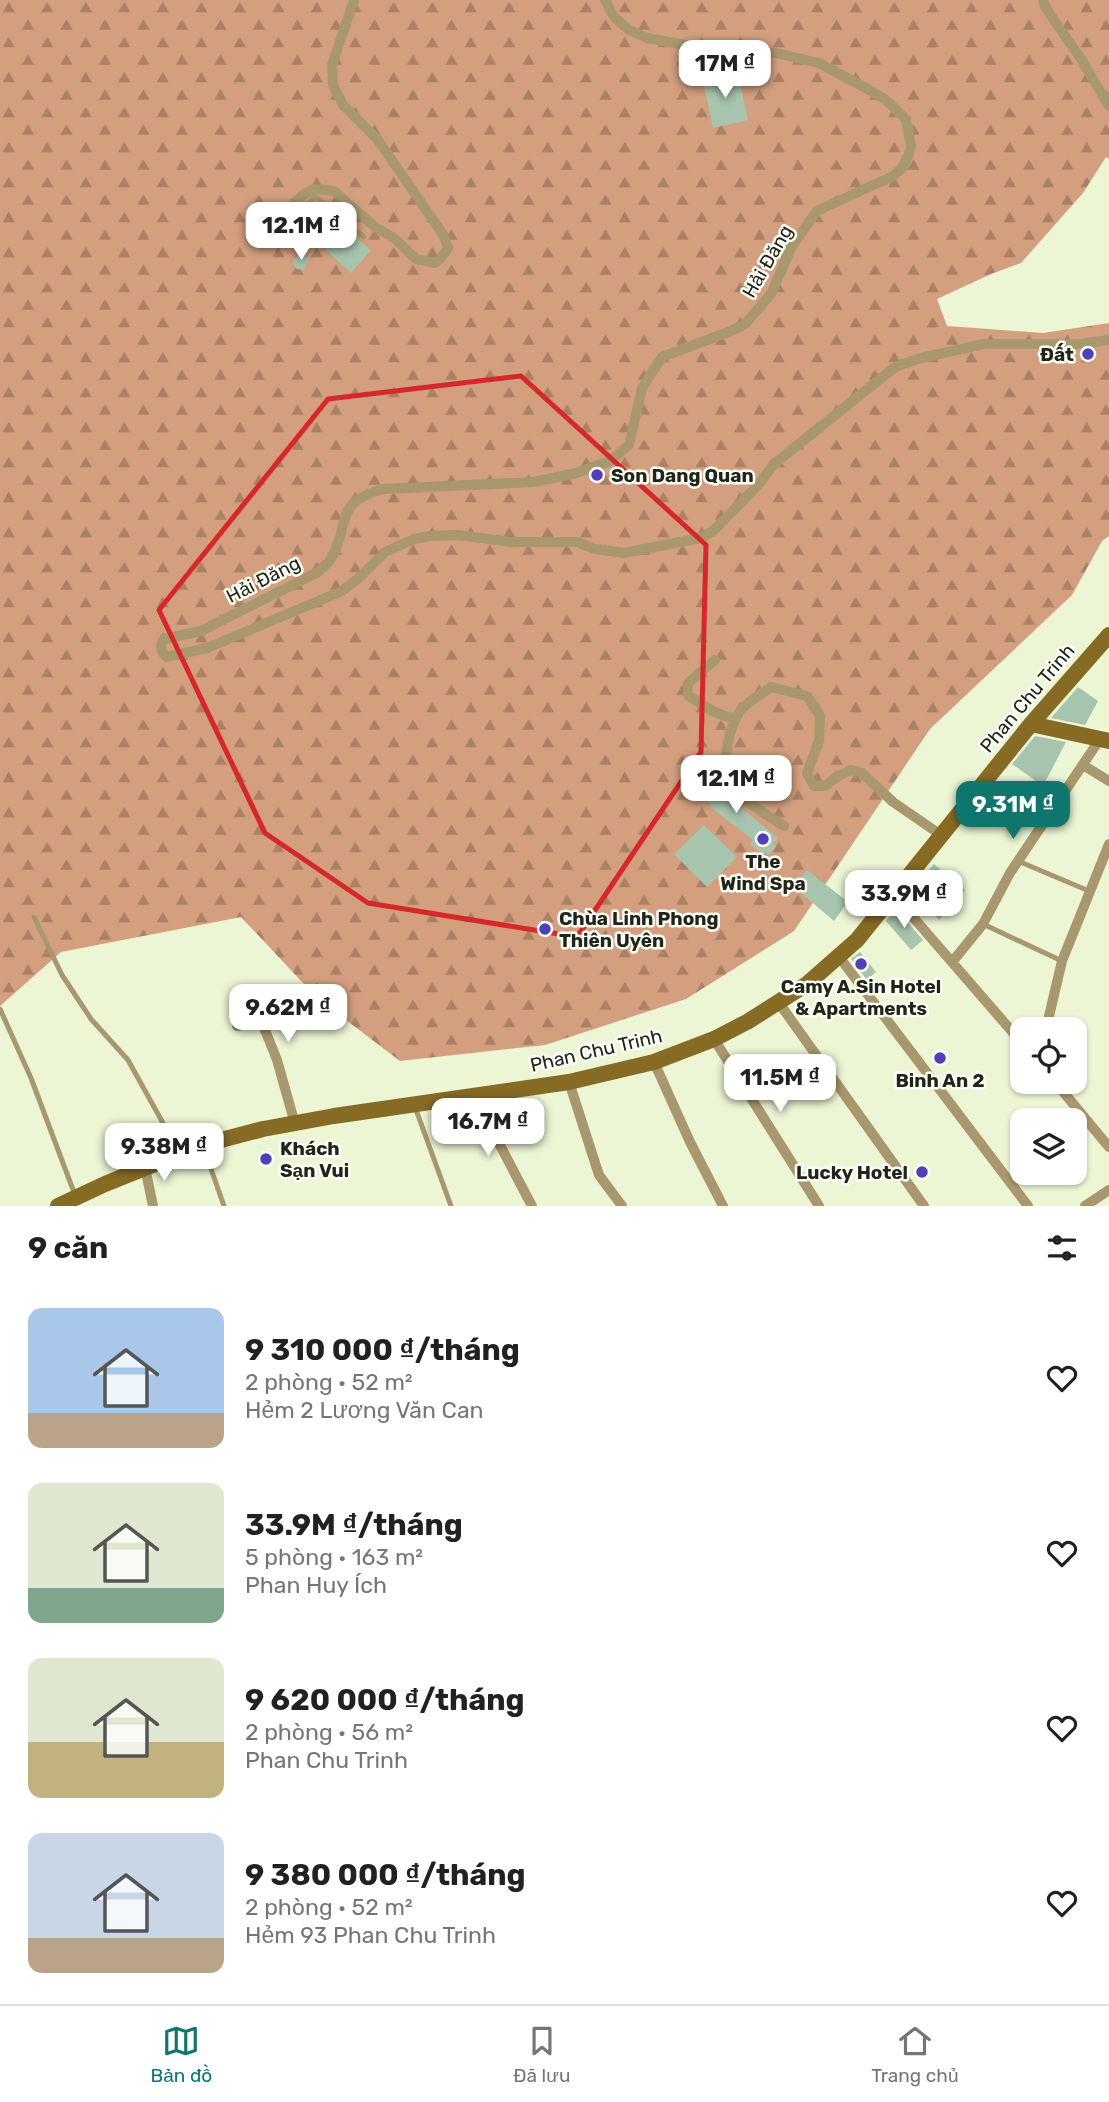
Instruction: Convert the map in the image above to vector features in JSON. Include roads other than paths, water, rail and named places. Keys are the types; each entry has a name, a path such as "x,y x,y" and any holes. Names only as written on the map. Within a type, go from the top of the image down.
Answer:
{"main road":[{"name":"Phan Chu Trinh","path":"58,1206 83,1199 145,1167 202,1145 295,1124 569,1082 654,1062 714,1039 779,1003 840,958 1031,724 1109,635"},
{"path":"1031,724 1105,740"}],"street":[{"path":"295,221 291,211 294,203 303,195 314,189 334,191 375,227 394,238 416,259 435,263 448,248 444,236 378,140 343,105 333,85 332,65 354,0"},
{"name":"Hải Đăng","path":"605,0 614,17 629,30 647,38 702,48 776,53 819,64 864,87 892,105 906,120 911,146 902,168 881,183 817,211 792,247 771,294 745,324 662,357 642,388 629,445 610,461 576,473 534,482 383,489 368,493 352,504 345,515 330,561 318,572 201,631 164,639 162,652 167,657 207,648 342,591 385,552 414,539 458,535 512,542 577,542 595,549 624,553 700,538 718,526 758,485 774,464 895,367 921,358 984,344 1080,344 1109,340"},
{"path":"1043,0 1109,106"},
{"path":"715,660 688,683 688,695 719,716 736,719"},
{"path":"784,826 757,809 730,784 725,762 727,744 741,709 771,688 807,696 820,716 819,741 807,773 814,786 825,786 851,770 862,773 893,802 941,835"},
{"path":"953,961 983,924 1018,860 1083,765 1105,740"},
{"path":"1083,765 1109,781"},
{"path":"1049,1017 1062,961 1109,844"},
{"path":"893,894 1010,1029"},
{"path":"840,958 1028,1206"},
{"path":"779,1003 923,1206"},
{"path":"237,1026 261,1021 277,1059 295,1124"},
{"path":"714,1039 819,1206"},
{"path":"654,1062 690,1142 723,1206"},
{"path":"569,1082 599,1175 622,1206"},
{"path":"1065,1094 1109,1147"},
{"path":"480,1095 492,1130 531,1206"},
{"path":"145,1167 153,1206"},
{"path":"1085,1206 1109,1190"}],"lane":[{"path":"312,246 292,225 316,196 364,237"},
{"path":"1018,860 1091,892"},
{"path":"34,917 62,975 91,1019 128,1060 181,1154"},
{"path":"983,924 1062,961"},
{"path":"0,1009 83,1199"},
{"path":"414,1104 451,1206"},
{"path":"202,1145 224,1206"}],"place":[{"name":"Đất","path":"1088,354"},
{"name":"Son Dang Quan","path":"597,475"},
{"name":"The Wind Spa","path":"763,839"},
{"name":"Chùa Linh Phong Thiên Uyên","path":"545,929"},
{"name":"Camy A.Sin Hotel & Apartments","path":"861,964"},
{"name":"Binh An 2","path":"940,1058"},
{"name":"Khách Sạn Vui","path":"266,1159"},
{"name":"Lucky Hotel","path":"922,1172"}]}
